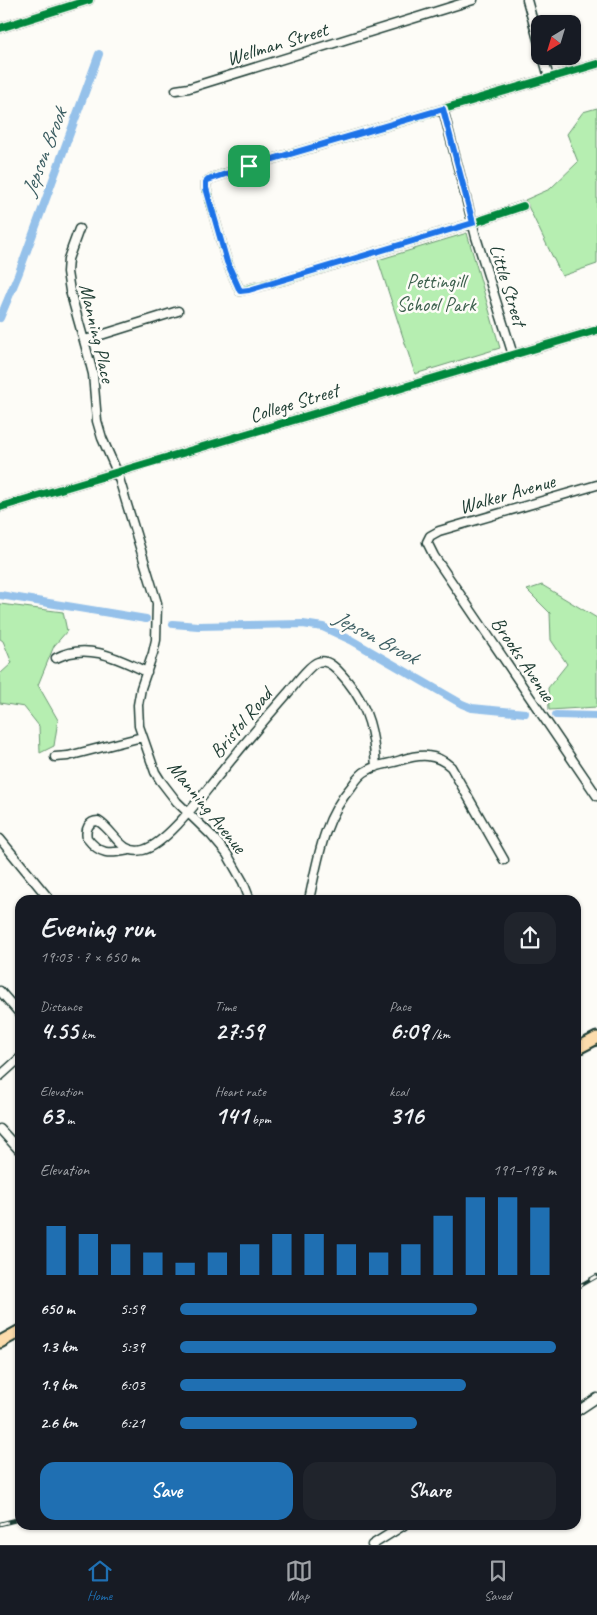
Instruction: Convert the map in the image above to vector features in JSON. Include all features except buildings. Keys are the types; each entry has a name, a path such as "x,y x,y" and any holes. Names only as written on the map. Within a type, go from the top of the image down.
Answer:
{"highway":[{"path":"581,1046 597,1038"},
{"path":"0,1342 15,1334"}],"street":[{"path":"0,28 90,0"},
{"name":"Wellman Street","path":"176,90 189,88 473,0"},
{"path":"527,0 531,15"},
{"path":"523,206 275,283 240,291 227,262 206,188 206,182 212,178 249,166 597,64"},
{"path":"545,65 549,78"},
{"name":"Little Street","path":"443,109 473,223 513,355"},
{"name":"Manning Place","path":"79,229 68,259 67,272 70,291 85,340 92,374 97,421 102,438 117,472"},
{"path":"85,340 178,311"},
{"name":"College Street","path":"0,507 597,330"},
{"name":"Manning Avenue","path":"117,472 156,603 156,640 138,705 139,726 142,737 155,772 168,791 227,854 248,895"},
{"name":"Walker Avenue","path":"428,538 439,531 597,485"},
{"name":"Brooks Avenue","path":"428,538 427,545 434,556 597,796"},
{"path":"56,658 73,652 101,652 147,672"},
{"name":"Bristol Road","path":"129,850 102,823 98,821 92,822 88,827 86,832 87,838 98,850 104,853 143,850 153,845 176,825 314,664 323,661 335,668 347,680 358,697 373,734 376,767"},
{"path":"55,758 142,737"},
{"path":"310,895 321,844 331,817 348,790 366,771 420,755 439,759 448,764 455,772 504,860"},
{"path":"0,839 46,895"},
{"path":"0,991 15,1008"},
{"path":"0,1076 15,1062"},
{"path":"0,1129 15,1146"},
{"path":"581,1409 597,1398"},
{"path":"372,1545 396,1530"}],"green space":[{"path":"597,108 597,264 562,276 525,200 550,189 578,162 567,134 583,112"},
{"name":"Pettingill School Park","path":"467,233 500,348 415,374 378,260"},
{"path":"542,585 597,618 597,707 549,710 548,688 567,664 551,640 550,613 527,590"},
{"path":"0,604 63,612 67,631 54,646 38,685 58,720 54,746 40,753 39,726 24,707 0,703 0,674 12,663 3,641 0,639"}],"waterway":[{"name":"Jepson Brook","path":"0,318 18,275 99,54"},
{"name":"Jepson Brook","path":"0,595 146,619"},
{"name":"Jepson Brook","path":"173,624 198,626 303,624 323,627 351,640 462,704 472,708 525,713"},
{"name":"Jepson Brook","path":"556,715 597,716"}],"railway":[{"path":"581,1285 597,1276"},
{"path":"0,1524 15,1520"}],"cycle path":[{"path":"0,28 89,0"},
{"path":"523,206 284,280 240,291 227,262 206,188 206,182 212,178 249,166 597,64"},
{"path":"0,507 597,330"}],"route":[{"path":"443,109 446,127 473,223 249,290 240,291 234,282 227,262 206,188 206,182 212,178 249,166 443,109"}]}
